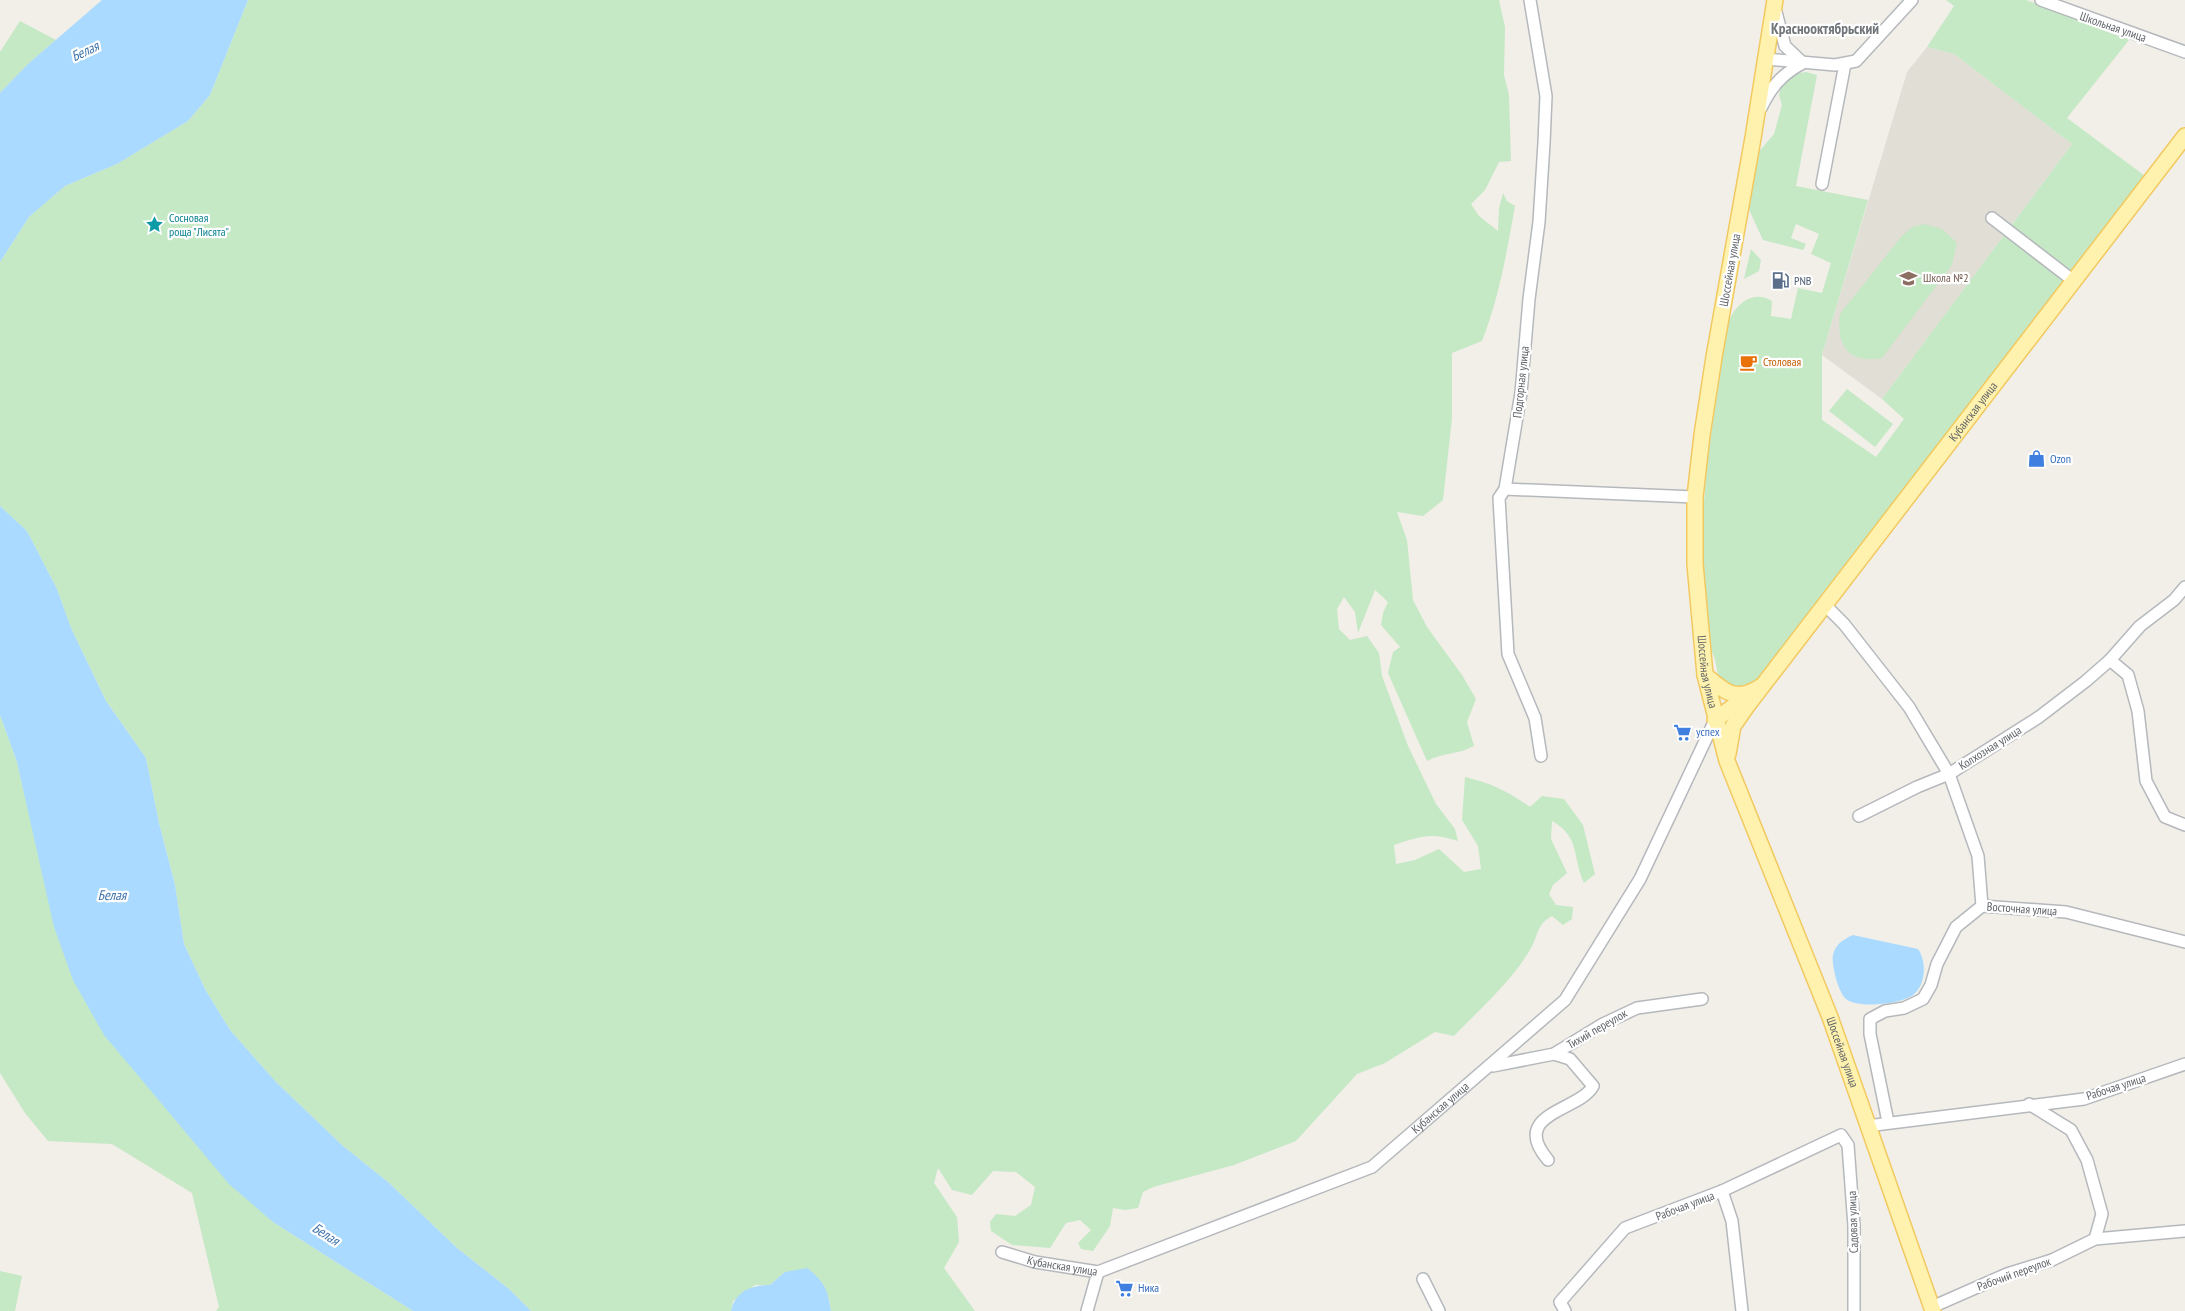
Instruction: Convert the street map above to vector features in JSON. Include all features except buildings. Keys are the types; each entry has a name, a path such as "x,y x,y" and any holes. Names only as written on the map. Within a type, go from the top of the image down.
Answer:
{"main road":[{"name":"Шоссейная улица","path":"1775,0 1757,115 1712,367 1695,497 1695,564 1705,675 1727,761 1830,1017 1867,1126 1940,1308"},
{"name":"Кубанская улица","path":"1761,686 1826,606 1962,425 2075,282 2185,136"},
{"path":"1705,675 1719,688 1733,694 1748,693 1761,686"},
{"path":"1715,720 1761,686"},
{"path":"1727,761 1733,726 1761,686"}],"street":[{"name":"Подгорная улица","path":"1530,0 1546,96 1544,143 1539,222 1528,299 1521,393 1505,489 1499,498 1508,654 1535,718 1541,756"},
{"path":"1775,0 1777,21 1785,46 1803,63"},
{"path":"1766,59 1835,66 1856,61 1912,0"},
{"name":"Школьная улица","path":"2050,1 2185,52"},
{"path":"1757,115 1774,84 1792,69 1803,63"},
{"path":"1822,184 1845,64"},
{"path":"1992,218 2075,282"},
{"path":"1505,489 1695,497"},
{"name":"Колхозная улица","path":"1859,816 1917,787 1949,774 2039,718 2110,660 2140,626 2174,600 2185,587"},
{"path":"1826,606 1844,624 1909,707 1949,774 1978,856 1982,906"},
{"path":"2110,660 2128,675 2138,711 2146,782 2165,817 2185,825"},
{"name":"Кубанская улица","path":"1002,1252 1034,1262 1098,1272 1372,1167 1492,1066 1566,1000 1640,879 1715,720"},
{"name":"Восточная улица","path":"1888,1122 1870,1034 1870,1019 1885,1011 1904,1008 1923,999 1931,985 1936,964 1956,927 1982,906 2066,912 2185,942"},
{"name":"Тихий переулок","path":"1492,1066 1554,1054 1623,1012 1702,998"},
{"name":"Тихий переулок","path":"1548,1160 1540,1151 1539,1127 1544,1119 1582,1098 1593,1086 1570,1059 1554,1054"},
{"name":"Рабочая улица","path":"1867,1126 2084,1098 2185,1064"},
{"path":"2029,1104 2071,1130 2087,1160 2102,1214 2095,1239"},
{"name":"Рабочая улица","path":"1565,1311 1560,1302 1625,1228 1722,1191 1841,1135"},
{"name":"Садовая улица","path":"1841,1135 1848,1145 1854,1226 1854,1311"},
{"path":"1722,1191 1732,1221 1742,1311"},
{"name":"Рабочий переулок","path":"1940,1308 2007,1274 2052,1260 2095,1239 2185,1231"},
{"path":"1088,1311 1098,1272"},
{"path":"1422,1279 1439,1311"}],"shaded area":[{"name":"Школа №2","path":"1927,47 1954,54 2072,144 1882,399 1822,355 1907,72"}],"green space":[{"path":"248,0 1499,0 1505,27 1504,75 1509,95 1511,161 1499,162 1485,190 1471,204 1479,216 1498,231 1499,209 1503,193 1507,201 1515,206 1506,257 1498,291 1482,341 1452,353 1452,418 1443,500 1423,516 1397,512 1407,540 1413,600 1427,627 1462,675 1476,699 1467,722 1474,746 1427,761 1388,673 1393,652 1400,647 1381,625 1383,613 1388,602 1375,590 1358,633 1355,612 1344,597 1337,609 1339,629 1350,640 1367,636 1379,653 1382,676 1408,746 1436,804 1455,829 1458,841 1449,838 1426,836 1394,845 1396,864 1415,860 1439,849 1464,872 1481,869 1478,846 1462,820 1465,777 1499,789 1530,807 1542,796 1564,799 1583,825 1595,874 1584,883 1572,841 1561,827 1552,821 1551,839 1567,873 1553,885 1549,894 1556,905 1573,907 1572,919 1563,925 1552,916 1547,919 1538,930 1534,943 1524,960 1496,994 1454,1036 1435,1032 1385,1063 1357,1074 1296,1141 1234,1165 1153,1187 1143,1192 1138,1208 1125,1210 1113,1208 1110,1226 1093,1251 1081,1249 1078,1243 1091,1230 1080,1220 1066,1223 1050,1248 1012,1245 991,1231 990,1222 996,1214 1015,1216 1031,1205 1035,1187 1016,1172 993,1171 972,1195 952,1190 938,1168 934,1183 957,1217 959,1242 944,1268 975,1311 831,1311 829,1298 785,1272 770,1285 755,1285 733,1301 731,1311 531,1311 509,1289 457,1248 388,1182 343,1146 276,1082 230,1030 205,989 184,944 175,885 159,823 146,758 106,701 71,628 57,589 27,531 0,506 0,262 29,217 65,186 117,164 188,121 210,95"},
{"path":"1946,0 2026,0 2129,40 2067,118 2145,176 1758,682 1738,691 1719,681 1715,659 1708,642 1700,557 1707,462 1727,326 1738,306 1750,298 1757,297 1772,301 1771,316 1791,319 1798,288 1822,293 1831,263 1811,254 1819,234 1796,224 1791,238 1806,244 1803,250 1763,240 1747,205 1756,155 1774,134 1782,105 1779,95 1781,86 1794,74 1806,72 1817,75 1796,186 1868,200 1822,355 1822,420 1876,457 1904,419 1882,399 2072,144 1954,54 1927,47 1954,6"},
{"path":"20,21 56,40 28,64 0,93 0,52"},
{"path":"1924,224 1942,229 1957,243 1952,265 1882,358 1861,358 1853,355 1847,351 1840,336 1840,314 1901,237 1912,227"},
{"path":"1751,249 1761,260 1759,271 1744,279"},
{"path":"1847,389 1893,424 1875,447 1829,411"},
{"path":"0,715 17,762 33,825 273,1222 413,1311 216,1311 219,1307 192,1193 112,1144 48,1141 25,1113 0,1073"},
{"path":"0,1271 22,1276 15,1311 0,1311"}],"water":[{"name":"Белая","path":"102,0 248,0 210,95 188,121 117,164 65,186 29,217 0,262 0,93 28,64"},
{"name":"Белая","path":"0,506 27,531 57,589 71,628 106,701 146,758 159,823 175,885 184,944 205,989 230,1030 276,1082 343,1146 388,1182 457,1248 509,1289 531,1311 413,1311 273,1222 229,1184 104,1035 73,980 54,927 17,762 0,715"},
{"path":"1853,935 1918,949 1923,960 1924,973 1921,985 1917,991 1913,995 1899,1001 1878,1004 1857,1003 1849,1001 1844,997 1837,981 1833,958 1838,945"},
{"path":"807,1268 818,1277 824,1286 831,1311 731,1311 733,1304 740,1294 750,1288 770,1285 785,1272"}],"place":[{"name":"Сосновая роща \"Лисята\"","path":"155,225"},
{"name":"Школа №2","path":"1909,278"},
{"name":"PNB","path":"1780,281"},
{"name":"Столовая","path":"1749,362"},
{"name":"Ozon","path":"2036,459"},
{"name":"успех","path":"1682,732"},
{"name":"Ника","path":"1124,1288"}],"district":[{"name":"Краснооктябрьский","path":"1825,29"}]}
